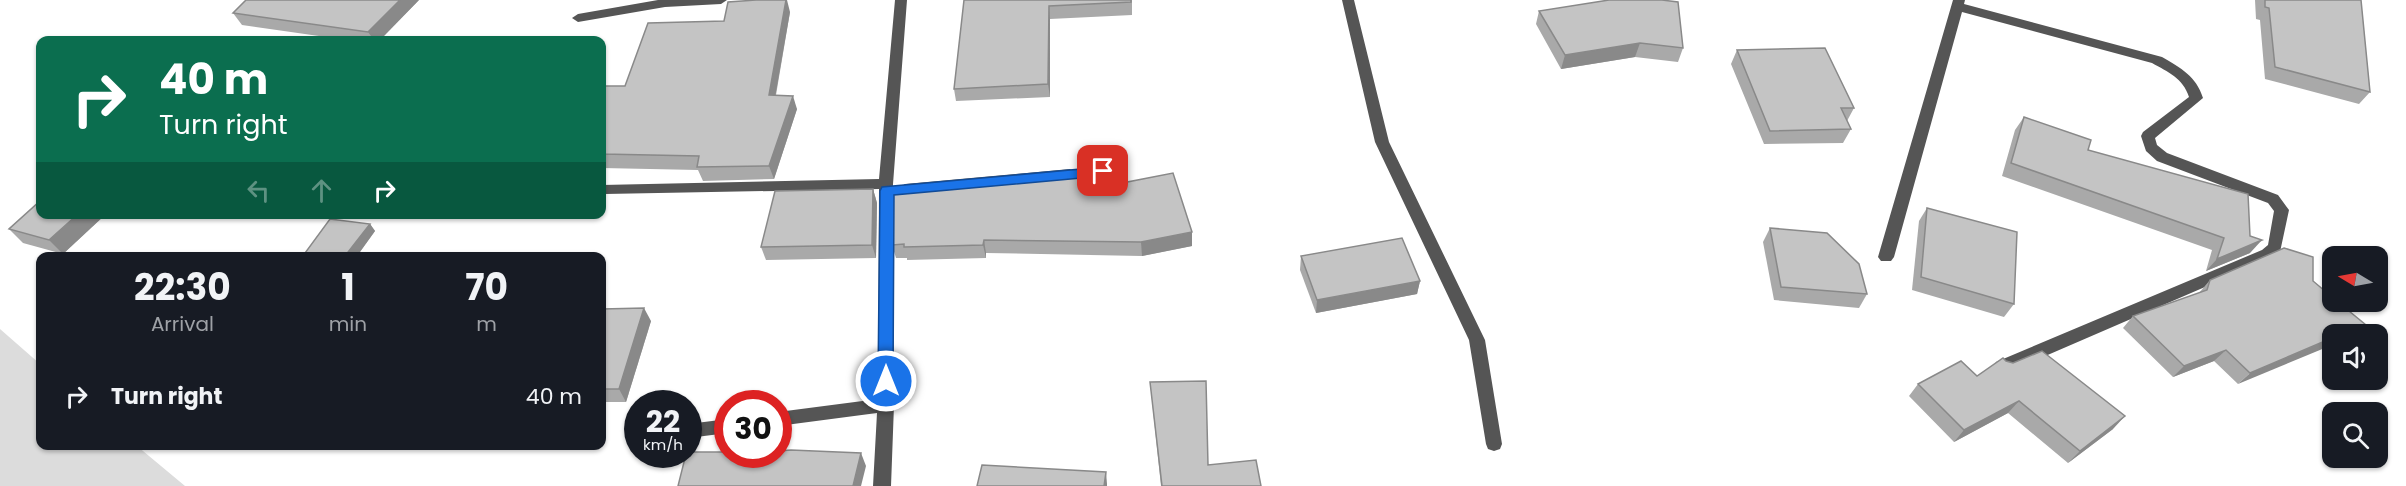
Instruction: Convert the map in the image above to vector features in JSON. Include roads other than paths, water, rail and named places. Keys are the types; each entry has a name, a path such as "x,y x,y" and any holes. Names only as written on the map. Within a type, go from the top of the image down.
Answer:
{"street":[{"path":"578,18 665,3 721,0"},
{"path":"882,486 886,405 887,187 901,0"},
{"path":"1348,0 1382,142 1477,340 1494,444"},
{"path":"1886,257 1959,4 2157,60 2193,84 2196,98 2148,136 2151,147 2162,157 2273,199 2282,210 2275,248 2267,254 2002,367"},
{"path":"606,189 887,187 1080,174"},
{"path":"792,417 886,405"}]}
